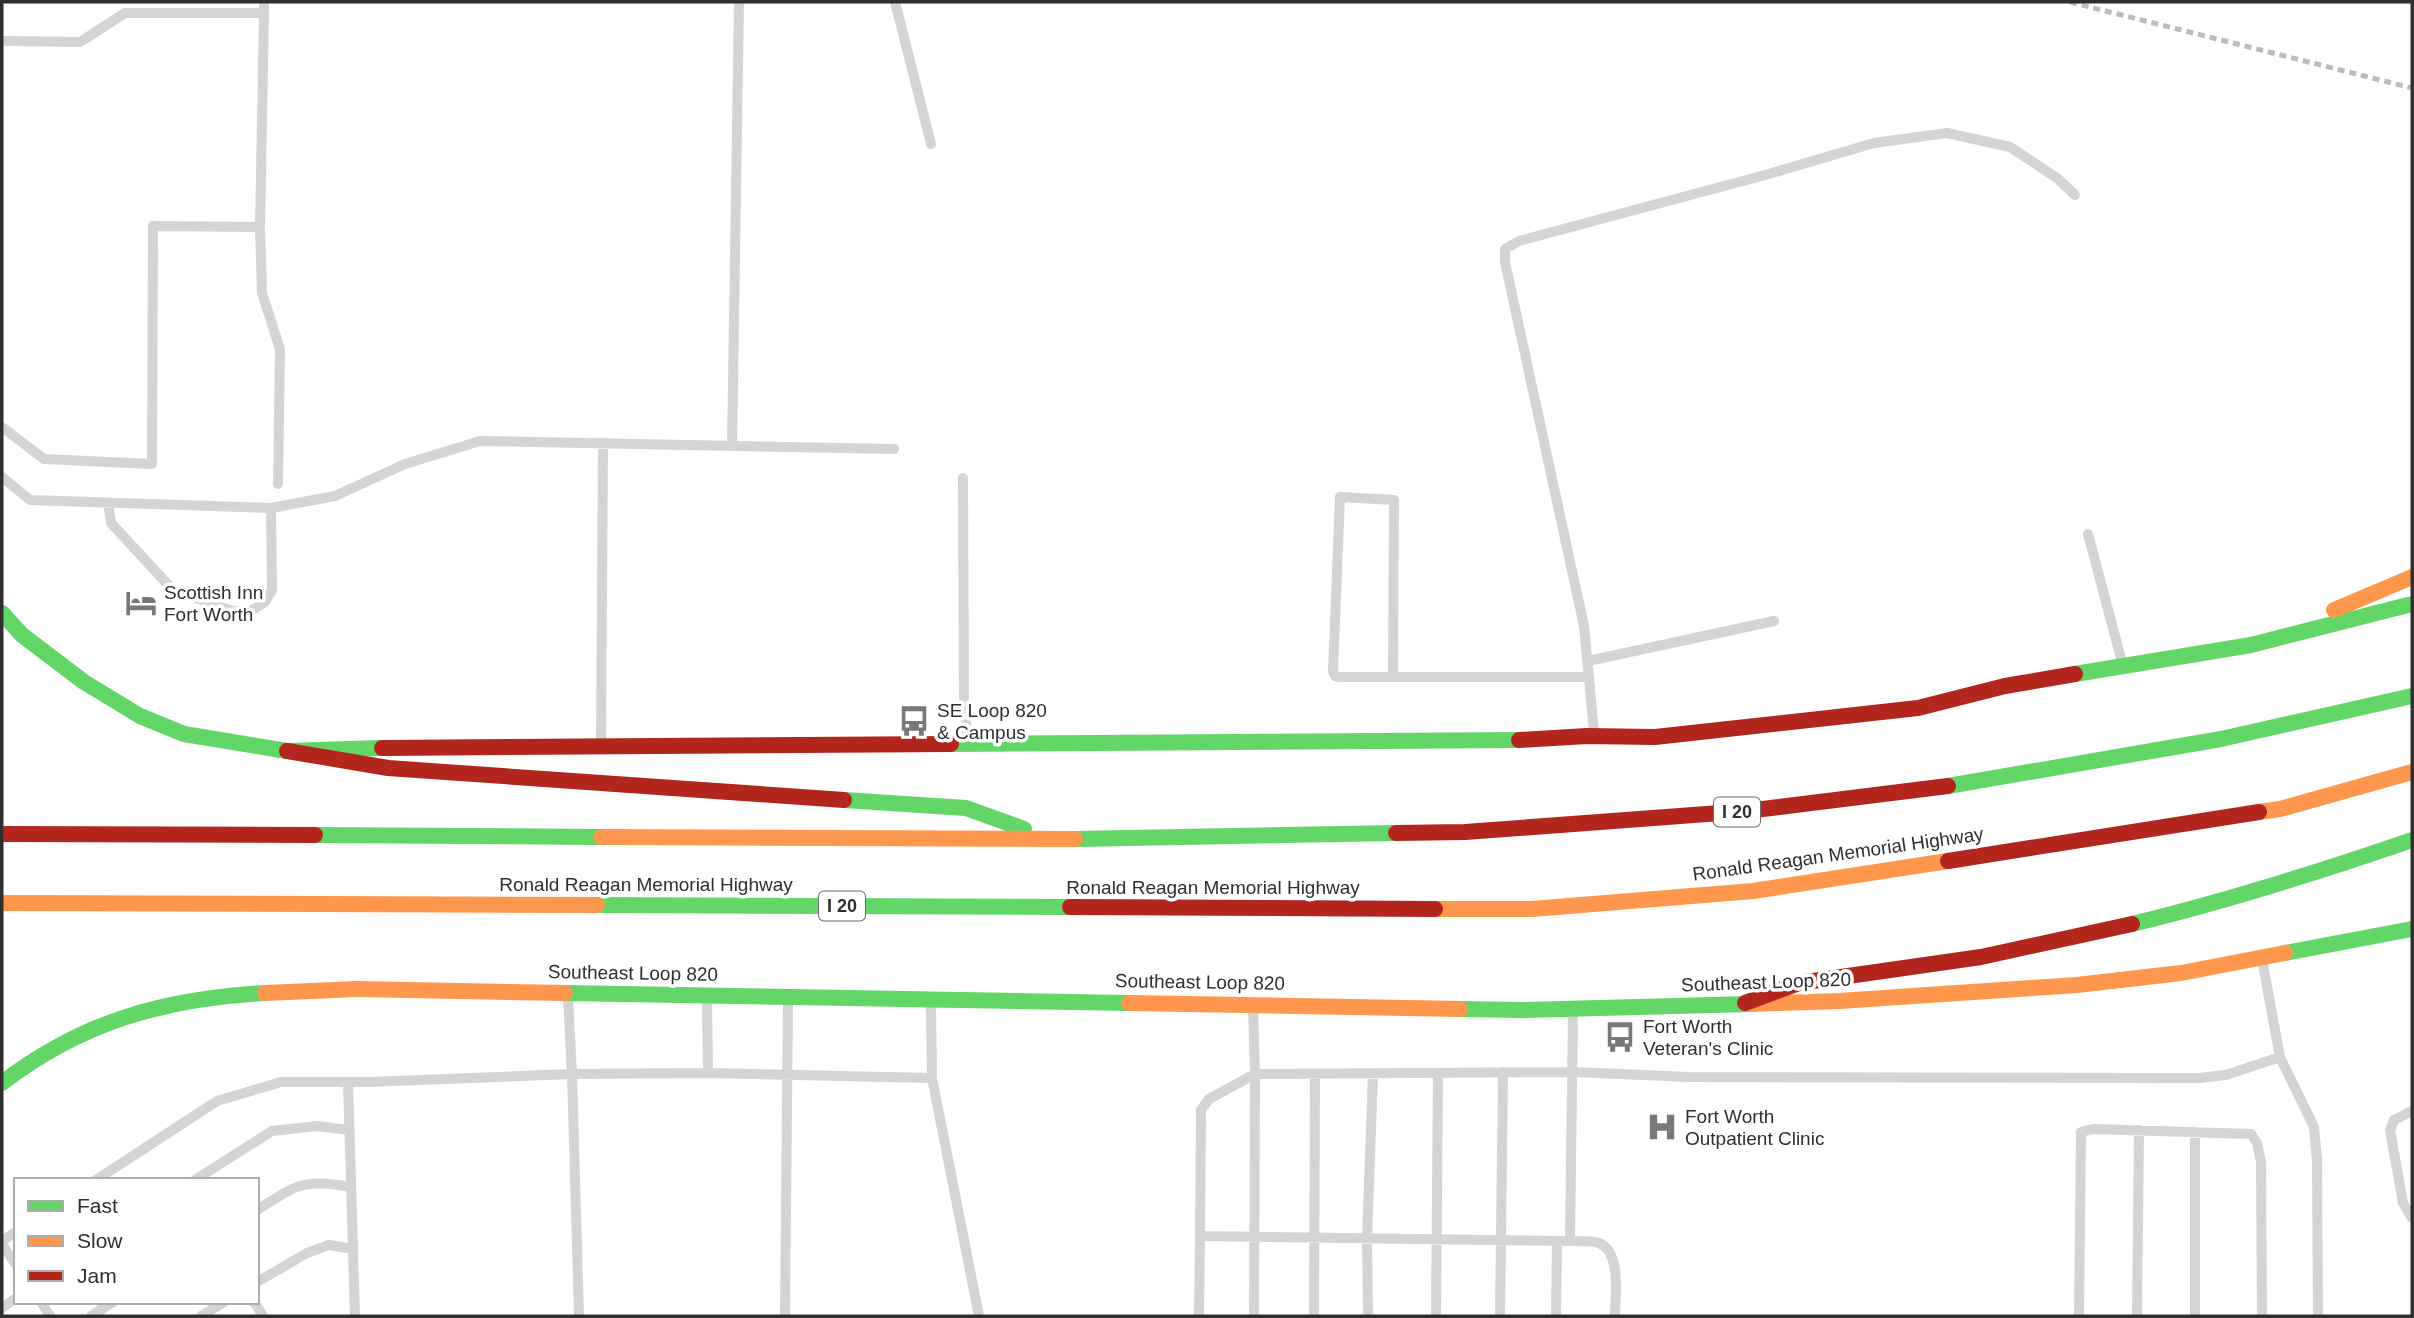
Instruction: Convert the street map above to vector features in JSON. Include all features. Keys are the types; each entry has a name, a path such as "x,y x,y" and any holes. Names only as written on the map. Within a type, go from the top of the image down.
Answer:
{"main road":[{"path":"2251,645 2412,578"},
{"path":"287,751 601,746 1509,741 1594,736 1655,737 1918,708 2005,686 2251,645 2412,604"},
{"path":"2,613 22,635 84,682 140,716 184,734 388,768 967,808 1052,839"},
{"name":"I 20","path":"2,834 1052,839 1465,832 1747,811 1927,790 2221,739 2412,696"},
{"name":"Ronald Reagan Memorial Highway","path":"2,902 1532,909 1780,887 2280,809 2412,772"},
{"path":"1745,1003 1799,983 1981,957 2204,907 2412,840"},
{"name":"Southeast Loop 820","path":"2,1083 26,1063 90,1029 152,1008 191,1000 356,989 1573,1009 1839,1001 2077,985 2182,973 2412,929"}],"lane":[{"path":"732,446 739,2"},
{"path":"895,2 931,144"},
{"path":"2,41 80,42 125,13 264,7 260,227 262,293 280,349 278,484"},
{"path":"1594,736 1584,626 1505,262 1505,249 1519,241 1874,143 1947,133 2010,146 2057,178 2075,195"},
{"path":"2,428 44,459 152,464 153,226 260,227"},
{"path":"2,477 30,500 271,508 335,496 405,464 480,441 894,449"},
{"path":"601,746 603,443"},
{"path":"963,478 964,701 968,744"},
{"path":"1393,677 1394,500 1340,497 1333,671 1335,676 1340,677 1393,677 1589,677"},
{"path":"108,503 111,523 172,589 232,611 249,612 265,602 272,590 271,508"},
{"path":"2088,534 2123,666"},
{"path":"1588,661 1774,621"},
{"path":"2262,958 2280,1057 2314,1127 2318,1174 2318,1316"},
{"path":"568,993 579,1316"},
{"path":"707,995 708,1073"},
{"path":"785,1316 788,996"},
{"path":"931,999 932,1078 979,1316"},
{"path":"1253,1004 1254,1316"},
{"path":"1570,1241 1573,1009"},
{"path":"1199,1316 1201,1110 1209,1099 1255,1074 1572,1072 1689,1077 2199,1078 2225,1075 2280,1057"},
{"path":"1500,1316 1503,1072"},
{"path":"99,1178 217,1101 281,1082 708,1073 932,1078"},
{"path":"1368,1316 1367,1238 1373,1073"},
{"path":"1436,1316 1438,1073"},
{"path":"1314,1316 1315,1074"},
{"path":"348,1082 355,1316"},
{"path":"2412,1111 2394,1119 2390,1130 2403,1203 2412,1217"},
{"path":"198,1178 272,1132 317,1126 349,1130"},
{"path":"2079,1316 2081,1132 2093,1129 2251,1134 2257,1143 2261,1162 2262,1316"},
{"path":"2137,1316 2139,1130"},
{"path":"2195,1132 2195,1316"},
{"path":"259,1209 290,1189 309,1182 351,1187"},
{"path":"1200,1236 1600,1243 1616,1265 1615,1316"},
{"path":"1556,1316 1557,1241"},
{"path":"2,1243 14,1262"},
{"path":"259,1281 307,1253 329,1245 353,1249"},
{"path":"91,1316 110,1304"},
{"path":"201,1316 221,1304"}],"railway":[{"path":"2070,2 2412,88"}],"traffic: fast":[{"path":"2075,674 2251,645 2412,604"},
{"path":"2,613 22,635 84,682 140,716 184,734 287,751 382,748"},
{"path":"1948,786 2221,739 2412,696"},
{"path":"951,744 1519,740"},
{"path":"844,800 966,808 1024,829"},
{"path":"1075,839 1396,833"},
{"path":"315,835 601,837"},
{"path":"2132,924 2203,906 2412,840"},
{"path":"597,905 1070,907"},
{"path":"2285,953 2412,929"},
{"path":"2,1083 63,1044 126,1017 193,1001 265,993"},
{"path":"565,993 1129,1003"},
{"path":"1460,1009 1750,1004"}],"traffic: slow":[{"path":"2334,610 2412,577"},
{"path":"2259,812 2280,809 2412,772"},
{"path":"601,837 1075,839"},
{"path":"1435,909 1532,909 1753,891 1948,861"},
{"path":"2,903 597,905"},
{"path":"1750,1004 1839,1001 2077,985 2181,973 2285,953"},
{"path":"265,993 357,989 565,993"},
{"path":"1129,1003 1460,1009"}],"traffic: jam":[{"path":"1519,740 1587,736 1655,737 1918,708 2005,686 2075,674"},
{"path":"382,748 951,744"},
{"path":"287,751 388,768 844,800"},
{"path":"1396,833 1465,832 1747,811 1948,786"},
{"path":"1948,861 2259,812"},
{"path":"2,834 315,835"},
{"path":"1070,907 1435,909"},
{"path":"1745,1003 1799,983 1981,957 2132,924"}],"place":[{"name":"Scottish Inn Fort Worth","path":"141,603"},
{"name":"SE Loop 820 & Campus","path":"914,721"},
{"name":"Fort Worth Veteran's Clinic","path":"1620,1037"},
{"name":"Fort Worth Outpatient Clinic","path":"1662,1127"}]}
